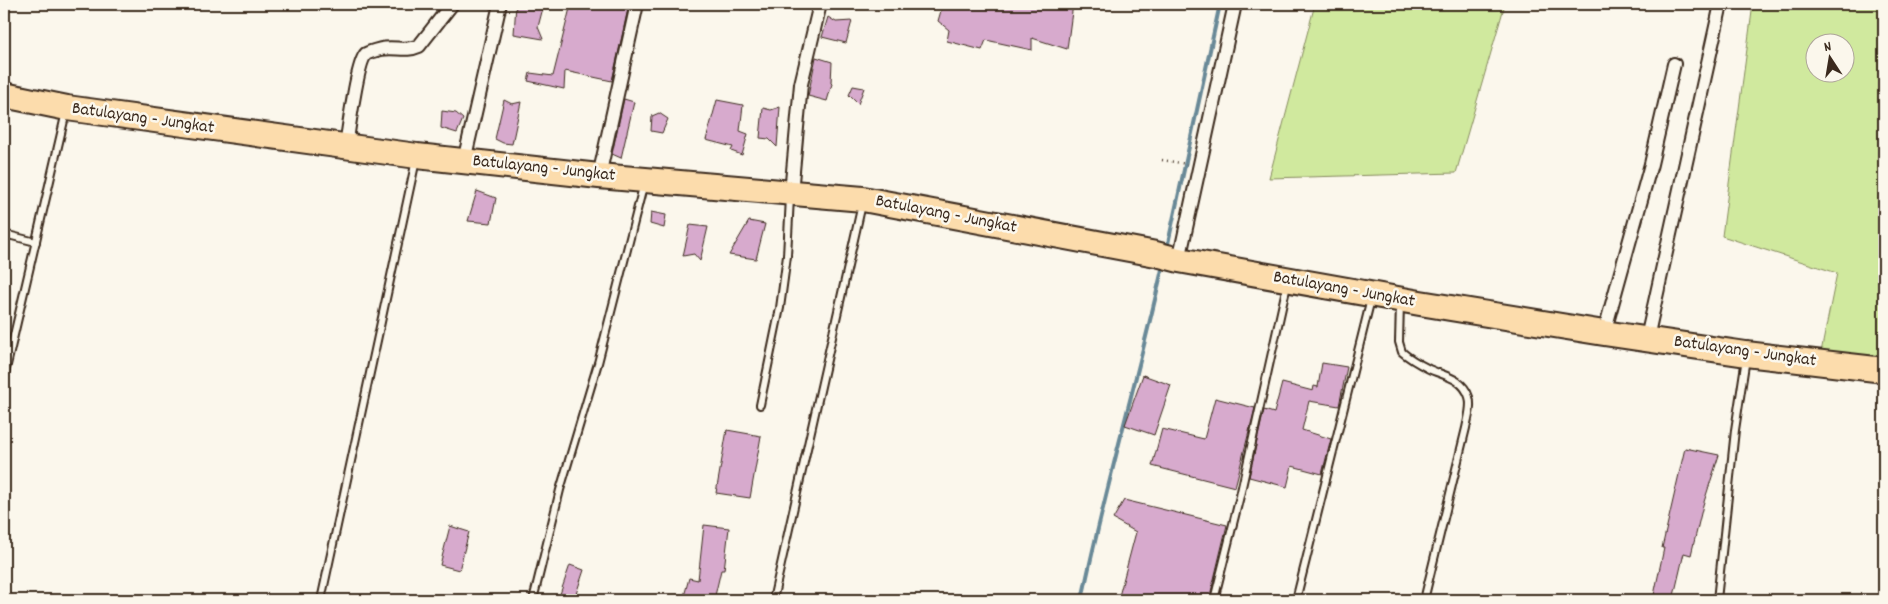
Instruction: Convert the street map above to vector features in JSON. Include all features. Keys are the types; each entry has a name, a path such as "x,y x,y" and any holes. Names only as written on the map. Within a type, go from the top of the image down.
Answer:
{"highway":[{"name":"Batulayang - Jungkat","path":"4,96 67,108 417,156 599,176 863,199 1400,300 1746,354 1883,367"}],"street":[{"path":"346,145 360,68 366,54 382,48 412,50 419,46 452,4"},
{"path":"464,161 500,4"},
{"path":"599,176 637,4"},
{"path":"791,193 801,84 820,4"},
{"path":"1169,258 1235,4"},
{"path":"1647,338 1722,4"},
{"path":"1604,333 1651,164 1674,64"}],"lane":[{"path":"4,378 67,108"},
{"path":"321,600 417,156"},
{"path":"533,600 560,490 598,364 645,180"},
{"path":"760,406 780,308 787,256 791,193"},
{"path":"773,600 863,199"},
{"path":"4,234 36,242"},
{"path":"1214,600 1242,487 1288,280"},
{"path":"1296,600 1372,295"},
{"path":"1400,300 1399,342 1402,352 1431,370 1450,376 1459,382 1469,397 1470,405 1424,600"},
{"path":"1717,600 1746,354"}],"path":[{"path":"1162,160 1191,165"}],"green space":[{"path":"1315,4 1505,4 1456,173 1269,178"},
{"path":"1753,4 1884,4 1884,356 1881,370 1819,362 1837,273 1722,236"}],"building":[{"path":"516,4 544,4 538,27 543,39 514,34"},
{"path":"571,4 629,4 612,81 565,71 564,89 528,81 530,73 553,76"},
{"path":"943,4 1073,4 1067,49 1032,38 1032,50 986,40 982,50 947,41 949,30 938,21"},
{"path":"828,17 836,22 852,21 846,43 822,37"},
{"path":"816,57 832,62 832,84 827,101 808,96"},
{"path":"853,86 864,88 858,104 849,95"},
{"path":"624,99 634,102 621,158 612,154"},
{"path":"504,100 512,104 521,102 512,144 503,143 495,139"},
{"path":"717,100 743,105 740,131 748,134 742,155 731,151 733,147 706,140"},
{"path":"780,107 777,147 769,139 760,138 763,108 771,110"},
{"path":"442,111 456,113 463,119 457,133 441,128"},
{"path":"659,113 668,119 662,133 651,131 652,116"},
{"path":"477,191 496,198 491,223 468,221"},
{"path":"651,212 666,215 664,228 650,224"},
{"path":"749,221 765,224 756,259 729,255"},
{"path":"690,225 708,227 700,261 694,254 683,256"},
{"path":"1322,363 1347,367 1339,406 1309,401 1302,430 1331,439 1322,474 1292,466 1287,487 1249,477 1264,410 1274,413 1282,383 1313,391 1314,386 1318,387"},
{"path":"1143,375 1171,385 1154,435 1125,425"},
{"path":"1215,398 1255,408 1235,487 1152,466 1162,429 1204,439"},
{"path":"727,430 761,436 750,498 716,493"},
{"path":"1685,448 1719,455 1703,505 1691,555 1684,553 1673,600 1653,600 1664,548 1662,548"},
{"path":"1124,500 1227,525 1209,600 1118,600 1136,532 1113,519"},
{"path":"704,525 729,528 724,570 721,570 714,600 683,600 689,578 698,580"},
{"path":"450,526 469,532 459,570 440,565"},
{"path":"570,565 584,570 574,600 558,600"}],"waterway":[{"path":"1167,248 1220,4"},
{"path":"1082,600 1163,265"}]}
